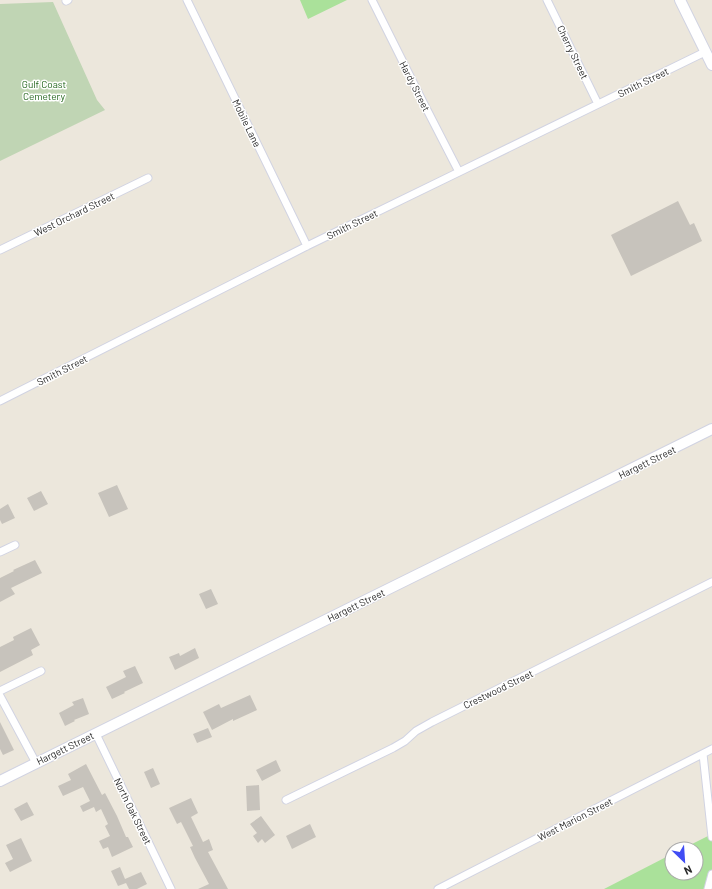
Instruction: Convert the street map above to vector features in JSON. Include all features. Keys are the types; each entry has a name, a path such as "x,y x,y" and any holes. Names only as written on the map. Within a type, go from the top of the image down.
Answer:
{"street":[{"name":"Mobile Lane","path":"187,0 307,246"},
{"name":"Hardy Street","path":"372,0 459,172"},
{"name":"Cherry Street","path":"547,0 598,104"},
{"path":"680,0 712,66"},
{"name":"Smith Street","path":"0,401 307,246 706,52"},
{"name":"West Orchard Street","path":"0,250 148,178"},
{"name":"Hargett Street","path":"0,781 712,429"},
{"path":"0,552 15,545"},
{"name":"Crestwood Street","path":"286,800 393,748 405,741 416,731 432,722 712,582"},
{"path":"0,691 41,671"},
{"path":"0,696 36,763"},
{"name":"North Oak Street","path":"96,734 171,889"},
{"name":"West Marion Street","path":"438,889 712,750"},
{"path":"703,754 712,837"},
{"path":"708,889 712,874"}],"green space":[{"path":"300,0 347,0 308,19"},
{"name":"Gulf Coast Cemetery","path":"53,2 97,100 105,110 0,161 0,4"},
{"path":"712,834 712,889 604,889 664,858 664,881 704,881 704,841 698,841"}],"building":[{"path":"678,201 690,225 694,223 702,241 631,276 611,235"},
{"path":"117,485 128,509 109,517 98,493"},
{"path":"41,491 48,504 34,511 27,498"},
{"path":"8,504 15,518 2,524 0,520 0,509"},
{"path":"35,560 42,573 11,588 15,594 0,602 0,578"},
{"path":"211,589 218,604 206,609 199,594"},
{"path":"31,628 40,645 31,650 33,655 0,672 0,647 14,640 13,637"},
{"path":"195,648 199,658 175,670 169,657 179,653 180,656"},
{"path":"135,666 143,683 112,699 106,687 126,677 123,671"},
{"path":"250,695 257,710 233,721 233,719 212,730 203,712 219,704 221,708"},
{"path":"83,698 89,714 74,720 75,721 65,726 59,713 74,705 72,702"},
{"path":"0,722 14,750 3,755 0,749"},
{"path":"208,728 212,737 197,743 193,734"},
{"path":"276,760 281,771 262,781 256,770"},
{"path":"86,764 102,795 105,793 126,837 128,837 133,847 112,857 108,847 103,849 99,841 110,836 105,826 108,824 101,809 96,812 94,807 83,812 80,806 90,801 83,787 63,796 58,786 71,780 68,774"},
{"path":"153,768 160,784 151,788 144,772"},
{"path":"259,785 260,810 247,811 246,786"},
{"path":"191,798 198,813 191,817 203,842 209,839 213,850 208,852 228,889 198,889 209,884 190,847 193,846 181,822 177,824 169,808"},
{"path":"27,802 34,815 21,821 14,809"},
{"path":"261,816 275,835 265,843 262,839 258,843 253,836 257,833 250,824"},
{"path":"310,824 316,837 292,849 286,836"},
{"path":"21,838 32,861 10,872 5,863 13,859 6,845"},
{"path":"120,867 125,879 141,872 147,884 137,889 129,889 126,883 118,886 111,871"}]}
